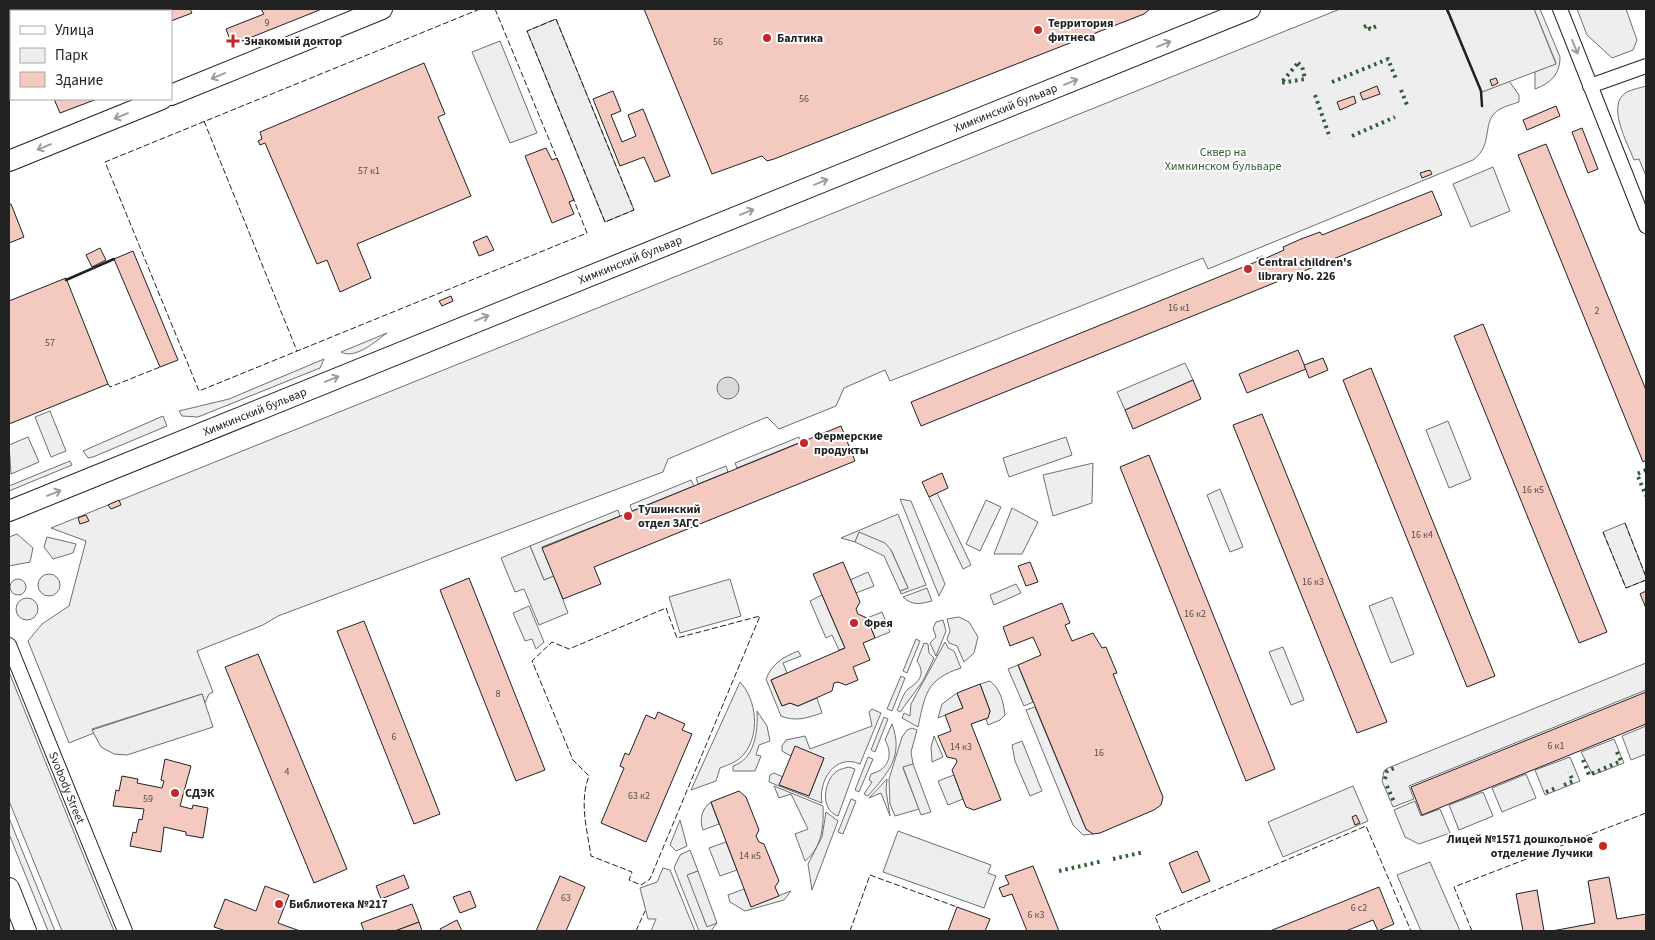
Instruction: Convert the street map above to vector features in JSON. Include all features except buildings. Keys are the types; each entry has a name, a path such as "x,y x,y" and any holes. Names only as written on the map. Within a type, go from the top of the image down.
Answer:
{"main road":[{"path":"172,95 382,9"},
{"name":"Химкинский бульвар","path":"9,511 1250,9"},
{"path":"9,161 160,100"},
{"path":"9,888 26,931"}],"street":[{"path":"1560,9 1646,226"},
{"path":"1590,86 1646,66"},
{"name":"Svobody Street","path":"9,645 124,931"}],"green space":[{"name":"Сквер на Химкинском бульваре","path":"1340,9 1447,9 1482,91 1509,81 1519,95 1519,102 1500,109 1490,119 1484,147 1473,160 1208,269 1203,258 890,381 885,370 844,388 836,406 779,429 767,417 668,459 663,472 278,616 263,625 197,651 213,692 209,694 205,703 202,694 92,729 94,733 69,743 28,641 42,624 69,606 86,541 51,528"},
{"path":"1534,9 1540,9 1560,57 1560,63 1554,77 1546,84 1535,89 1535,72 1556,63"},
{"path":"1577,9 1626,9 1637,40 1633,50 1612,58 1587,35"},
{"path":"1646,86 1646,176 1639,159 1634,160 1623,135 1618,115 1618,105 1621,98 1627,92"},
{"path":"387,333 359,352 347,354 341,352"},
{"path":"324,359 320,368 198,417 182,416 179,411 229,399"},
{"path":"50,411 66,451 51,457 35,417"},
{"path":"163,416 167,426 93,457 88,458 83,451"},
{"path":"1448,421 1471,479 1449,488 1426,430"},
{"path":"28,437 39,462 11,474 9,445"},
{"path":"799,437 801,442 737,468 735,463"},
{"path":"1066,437 1072,455 1009,477 1003,458"},
{"path":"70,461 72,465 9,491 9,486"},
{"path":"1093,463 1092,503 1053,516 1043,475"},
{"path":"726,466 728,472 698,484 696,478"},
{"path":"691,480 694,486 632,511 630,505"},
{"path":"1220,489 1243,547 1230,552 1207,495"},
{"path":"900,499 911,501 945,584 939,596"},
{"path":"986,500 1001,507 980,551 966,544"},
{"path":"1012,508 1038,522 1022,554 994,554"},
{"path":"618,510 620,516 542,547 554,576 544,580 530,546"},
{"path":"898,514 926,585 901,594 900,591 908,588 891,550 859,533 855,542 841,538"},
{"path":"1625,523 1646,577 1646,580 1626,588 1603,532"},
{"path":"17,534 33,548 30,562 9,566 9,537"},
{"path":"47,537 76,544 73,553 53,559 44,547"},
{"path":"868,572 874,586 856,593 850,580"},
{"path":"49,574 57,577 60,585 57,593 49,596 41,593 38,585 41,577"},
{"path":"18,579 24,581 26,587 24,593 18,595 12,593 10,587 12,581"},
{"path":"730,579 741,616 680,633 669,597"},
{"path":"927,588 932,601 916,604 903,597"},
{"path":"822,595 845,648 839,650 832,635 826,638 810,601"},
{"path":"1392,597 1414,654 1391,663 1369,606"},
{"path":"27,598 35,601 38,609 35,617 27,620 19,617 16,609 19,601"},
{"path":"529,606 544,642 536,649 532,639 525,641 513,613"},
{"path":"882,612 890,632 875,638 867,618"},
{"path":"959,617 969,622 978,637 974,653 964,662 957,646 949,643 947,639 950,631 947,619"},
{"path":"943,620 946,631 936,656 930,643 936,637 933,628 936,622"},
{"path":"916,639 920,641 907,673 903,671"},
{"path":"945,642 948,648 954,651 961,668 940,677 934,683 925,697 918,727 902,718 904,713 910,716 911,704"},
{"path":"924,643 928,644 929,653 934,658 923,681 900,712 897,710 905,693 920,677 921,670 917,661"},
{"path":"1283,647 1304,700 1291,705 1269,652"},
{"path":"798,651 801,656 783,663 787,673 771,680 782,706 790,703 798,706 817,698 822,713 806,718 792,719 781,716 766,679 779,661"},
{"path":"1646,663 1646,690 1409,786 1414,799 1393,807 1382,781 1384,771 1388,768"},
{"path":"9,672 114,931 62,931 9,801"},
{"path":"901,676 905,678 892,711 887,709"},
{"path":"990,681 997,688 1001,696 1005,715 1000,720 988,725 986,719 990,711 980,684"},
{"path":"740,682 746,689 753,708 754,728 749,746 739,759 720,768 716,781 691,790"},
{"path":"957,693 963,708 938,718 942,704"},
{"path":"1035,707 1086,829 1093,834 1083,835 1073,825 1026,710"},
{"path":"872,709 881,713 860,764 843,762 830,771 823,786 822,803 769,782 770,775 774,773 783,777 780,785 809,796 824,758 791,756 782,751 782,746 786,740 805,736 810,749 872,726 869,712"},
{"path":"757,711 767,726 770,741 759,745 756,755 761,756 755,771 733,771 733,766 751,751 756,735"},
{"path":"884,717 888,719 875,752 871,750"},
{"path":"892,724 895,735 895,755 888,772 868,796 864,794 872,782 869,780 871,774 882,769 888,761 889,751 885,740"},
{"path":"1646,726 1646,754 1631,760 1622,736"},
{"path":"912,728 917,730 911,752 913,764 903,768 919,809 895,816 890,804 889,779 902,737 907,730"},
{"path":"934,736 943,757 932,762 931,747"},
{"path":"1614,739 1624,763 1593,775 1581,752"},
{"path":"1022,741 1042,791 1030,796 1015,761 1012,745"},
{"path":"868,757 873,759 859,792 855,790"},
{"path":"1570,757 1580,781 1545,795 1535,770"},
{"path":"849,767 855,769 838,816 828,808 826,788 837,771"},
{"path":"1526,774 1536,798 1502,812 1492,788"},
{"path":"954,775 963,799 948,805 938,781"},
{"path":"887,779 886,790 890,816 881,793 869,798"},
{"path":"774,786 823,806 821,836 815,850 805,861 795,834 808,829 791,794 779,798"},
{"path":"1483,792 1493,816 1459,830 1449,805"},
{"path":"851,799 856,801 843,834 838,832"},
{"path":"1415,801 1421,816 1440,809 1450,833 1419,844 1405,837 1394,810"},
{"path":"711,802 719,824 703,830 702,814"},
{"path":"826,812 838,821 812,890 808,864 822,837"},
{"path":"9,818 55,931 48,931 9,834"},
{"path":"680,820 687,846 676,851 670,845"},
{"path":"726,842 737,870 720,876 709,848"},
{"path":"690,850 698,871 688,875 707,926 717,923 711,931 699,931 674,868 680,855"},
{"path":"663,868 670,870 695,931 651,931 656,919 648,919 640,888 657,882"},
{"path":"744,889 751,906 791,891 784,900 745,911 730,902 728,895"}],"shaded area":[{"path":"1447,9 1534,9 1556,64 1482,92"},
{"path":"556,19 634,210 605,222 527,31"},
{"path":"500,41 537,133 510,143 472,52"},
{"path":"1493,167 1510,211 1471,227 1453,184"},
{"path":"1185,363 1193,380 1125,410 1117,392"},
{"path":"724,377 732,377 739,384 739,392 732,399 724,399 717,392 717,384"},
{"path":"937,493 971,565 963,569 929,497"},
{"path":"859,532 885,543 891,550 908,588 900,591 884,556 855,542"},
{"path":"530,546 544,580 554,576 568,613 539,625 524,589 515,592 501,558"},
{"path":"1016,584 1021,593 994,605 990,595"},
{"path":"1018,665 1033,702 1024,706 1008,669"},
{"path":"202,694 213,727 127,755 114,754 101,747 92,730"},
{"path":"913,764 931,812 921,815 903,767"},
{"path":"1353,786 1368,821 1283,857 1268,822"},
{"path":"898,831 991,865 988,873 996,876 984,908 883,872"},
{"path":"1430,862 1460,931 1421,931 1397,875"},
{"path":"698,871 717,923 707,927 687,875"}],"hedge":[{"path":"1364,27 1368,25 1370,29 1379,25"},
{"path":"1332,82 1388,59 1396,79"},
{"path":"1298,63 1302,66 1305,79 1281,83 1298,63"},
{"path":"1401,90 1407,105"},
{"path":"1315,95 1330,138"},
{"path":"1352,136 1395,117"},
{"path":"1646,470 1637,474 1646,496"},
{"path":"1583,760 1589,775 1621,761 1616,750"},
{"path":"1385,779 1387,771 1397,767"},
{"path":"1564,785 1573,781 1569,772"},
{"path":"1387,786 1394,802"},
{"path":"1546,792 1558,787"},
{"path":"1113,859 1144,852"},
{"path":"1059,871 1103,861"}],"fence":[{"path":"480,9 105,162 199,391 587,233 573,198"},
{"path":"495,9 558,161"},
{"path":"1446,9 1481,91 1482,106"},
{"path":"556,19 634,210 605,222 527,31 556,19"},
{"path":"204,121 297,351"},
{"path":"108,384 110,387 160,367"},
{"path":"1625,523 1646,577"},
{"path":"1603,532 1626,588 1646,580"},
{"path":"666,608 677,638 760,616 650,879 641,885 629,880 632,872 591,856 584,806 589,776 573,760 532,661 552,642 569,649 666,608"},
{"path":"1472,931 1454,887 1646,813"},
{"path":"1161,931 1155,916 1366,826 1411,931"},
{"path":"850,931 870,875 957,907"},
{"path":"636,931 645,911"}],"wall":[{"path":"1447,9 1481,91 1482,106"},
{"path":"66,280 114,259"}],"place":[{"name":"Территория фитнеса","path":"1038,30"},
{"name":"Балтика","path":"767,38"},
{"name":"Знакомый доктор","path":"233,41"},
{"name":"Central children's library No. 226","path":"1248,269"},
{"name":"Фермерские продукты","path":"804,443"},
{"name":"Тушинский отдел ЗАГС","path":"628,516"},
{"name":"Фрея","path":"854,623"},
{"name":"СДЭК","path":"175,793"},
{"name":"Лицей №1571 дошкольное отделение Лучики","path":"1603,846"},
{"name":"Библиотека №217","path":"279,904"}]}
